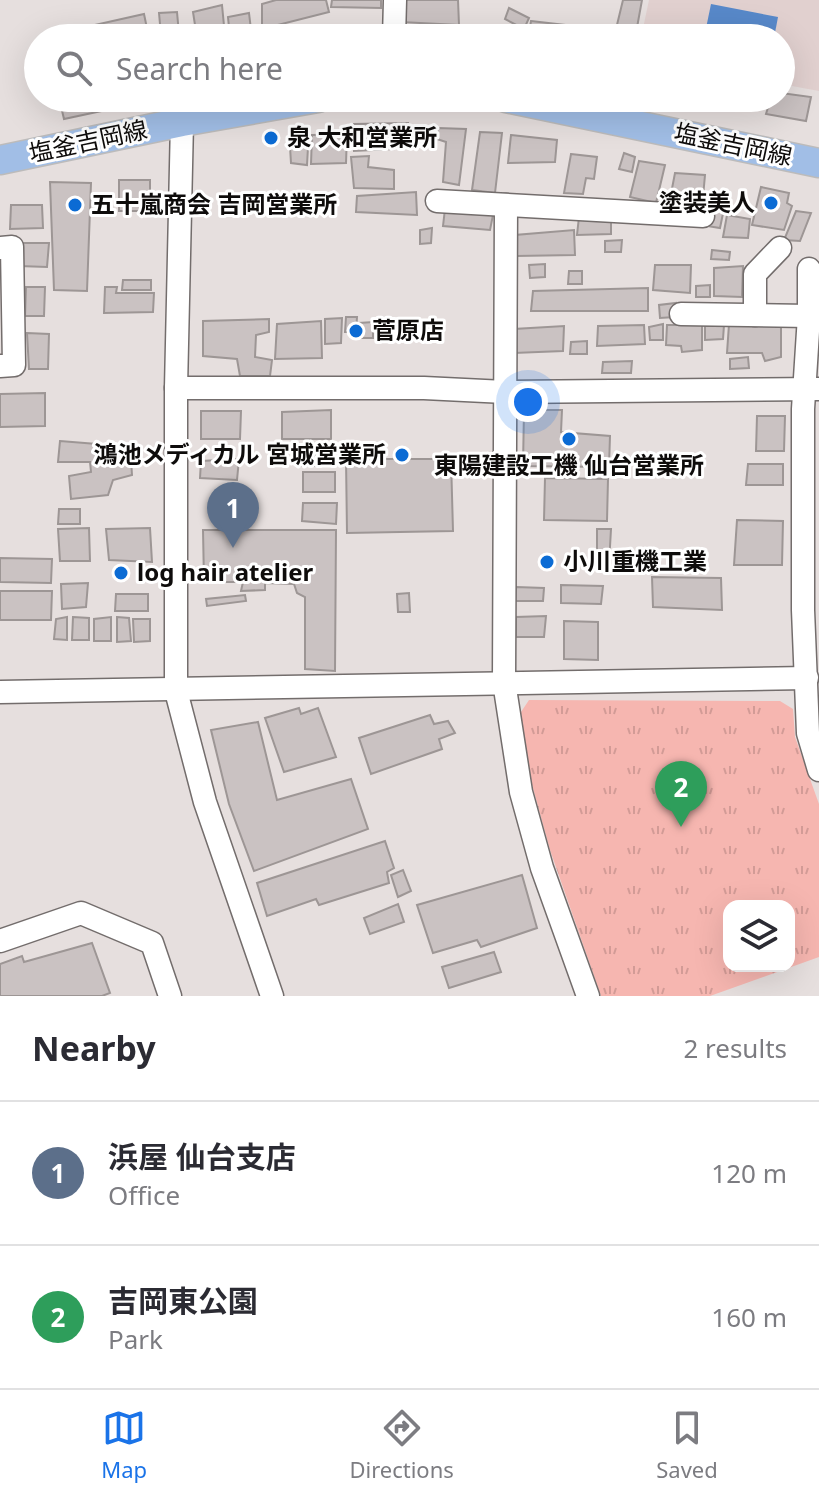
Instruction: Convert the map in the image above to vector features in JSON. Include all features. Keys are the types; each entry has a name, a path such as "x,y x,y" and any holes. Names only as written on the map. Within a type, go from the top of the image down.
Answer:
{"main road":[{"name":"塩釜吉岡線","path":"0,160 239,112"},
{"name":"塩釜吉岡線","path":"573,112 819,163"}],"street":[{"path":"394,24 395,0"},
{"path":"182,122 176,388 176,691 205,802 272,996"},
{"path":"437,201 703,216"},
{"path":"506,205 504,682 521,792 542,868 588,996"},
{"path":"0,248 12,247 14,365 0,366"},
{"path":"755,315 755,274 780,248"},
{"path":"809,269 811,388 801,494 808,733 819,770"},
{"path":"681,314 809,316"},
{"path":"176,388 424,388 505,392 811,388"},
{"path":"0,692 807,678"},
{"path":"0,941 81,913 152,943 170,996"}],"shaded area":[{"path":"649,0 819,0 819,91 795,87 795,24 644,24"}],"green space":[{"path":"529,700 780,701 793,709 795,737 819,804 819,957 795,966 795,900 723,900 723,972 777,972 710,996 601,996 550,850 531,781 519,715"}],"water":[{"path":"711,4 778,17 777,24 707,24"}],"building":[{"path":"276,0 326,0 329,12 282,24 262,24 262,4"},
{"path":"332,0 381,0 381,8 331,7"},
{"path":"402,0 458,0 459,24 401,22"},
{"path":"623,0 642,0 638,24 617,24"},
{"path":"222,5 224,24 195,24 193,12"},
{"path":"509,8 529,18 526,24 514,24 505,19"},
{"path":"177,12 178,24 160,24 159,13"},
{"path":"249,13 250,24 229,24 228,17"},
{"path":"144,14 146,24 99,24"},
{"path":"795,95 811,97 806,121 766,114 795,112"},
{"path":"62,112 97,112 64,119"},
{"path":"408,123 408,142 393,142 394,149 354,151 354,124"},
{"path":"438,128 466,129 459,185 443,182 446,142 437,139"},
{"path":"309,129 307,165 291,163 289,130"},
{"path":"480,132 502,133 495,193 472,190"},
{"path":"347,134 346,163 311,164 312,135"},
{"path":"511,135 557,140 555,162 508,163"},
{"path":"624,153 635,157 632,172 619,169"},
{"path":"571,154 597,157 594,179 586,178 583,194 564,193"},
{"path":"369,156 368,167 394,170 394,189 354,188 351,157"},
{"path":"639,161 665,165 656,203 630,197"},
{"path":"675,173 705,175 702,208 669,204"},
{"path":"119,180 150,180 150,211 119,211"},
{"path":"50,182 91,183 87,291 54,290"},
{"path":"761,187 789,193 787,203 792,206 784,230 752,225"},
{"path":"416,192 417,215 356,212 357,196"},
{"path":"727,194 720,228 707,226 710,196"},
{"path":"11,205 42,205 43,228 10,229"},
{"path":"445,209 494,210 490,230 443,226"},
{"path":"796,211 811,213 800,241 784,240"},
{"path":"727,215 750,219 748,238 723,237"},
{"path":"579,217 611,217 611,234 577,235"},
{"path":"432,228 431,243 420,244 420,230"},
{"path":"574,230 575,255 516,256 515,235"},
{"path":"622,240 621,252 605,252 605,241"},
{"path":"21,243 49,243 47,267 19,266"},
{"path":"712,250 730,252 729,260 711,259"},
{"path":"545,264 545,277 530,278 529,265"},
{"path":"655,265 691,265 690,293 653,290"},
{"path":"743,266 742,297 714,296 714,268"},
{"path":"569,271 582,271 582,284 568,284"},
{"path":"123,280 151,280 151,290 122,290"},
{"path":"710,285 710,297 696,297 696,286"},
{"path":"26,287 45,287 44,316 25,316"},
{"path":"105,287 117,287 116,293 154,293 153,312 104,313"},
{"path":"648,288 648,311 531,311 533,291"},
{"path":"676,303 675,317 660,318 659,305"},
{"path":"346,317 357,317 356,332 345,332"},
{"path":"342,318 341,343 325,344 325,319"},
{"path":"269,319 269,332 256,335 255,357 272,360 270,376 240,376 237,359 203,356 203,321"},
{"path":"321,321 322,358 275,359 277,324"},
{"path":"373,322 373,338 357,338 359,323"},
{"path":"663,324 663,340 650,340 649,327"},
{"path":"729,324 781,326 781,357 765,361 762,353 727,353"},
{"path":"644,325 645,344 597,346 598,326"},
{"path":"667,325 702,325 702,350 682,352 681,346 666,345"},
{"path":"724,325 723,339 705,340 705,326"},
{"path":"564,326 563,351 514,353 514,329"},
{"path":"27,333 49,334 48,369 29,369"},
{"path":"587,341 587,354 570,354 571,342"},
{"path":"748,357 749,368 730,369 730,359"},
{"path":"632,361 631,373 602,373 603,362"},
{"path":"45,393 45,426 0,427 0,394"},
{"path":"331,410 331,439 282,439 282,412"},
{"path":"524,410 562,410 561,432 610,436 609,467 523,466"},
{"path":"201,411 241,411 240,439 201,439"},
{"path":"757,416 785,416 784,451 756,451"},
{"path":"60,441 119,449 131,460 132,475 113,480 108,495 71,499 69,476 91,472 90,462 58,462"},
{"path":"300,455 335,455 334,466 301,466"},
{"path":"239,459 237,480 200,478 201,461"},
{"path":"346,459 451,459 453,531 347,533"},
{"path":"748,464 783,464 783,485 746,485"},
{"path":"303,472 335,472 335,492 303,492"},
{"path":"545,478 608,479 607,521 544,520"},
{"path":"303,503 337,503 336,524 302,521"},
{"path":"59,509 80,509 80,524 58,524"},
{"path":"737,520 783,521 782,565 734,565"},
{"path":"89,528 90,561 60,561 58,529"},
{"path":"150,528 152,562 109,560 106,529"},
{"path":"597,529 611,529 609,564 597,564"},
{"path":"203,530 336,530 335,671 305,669 305,597 297,593 294,584 265,583 265,590 241,591 243,582 204,582"},
{"path":"0,558 52,559 51,583 0,582"},
{"path":"652,577 721,578 722,610 653,607"},
{"path":"88,583 86,607 62,609 61,584"},
{"path":"561,585 603,586 601,604 561,603"},
{"path":"516,587 544,588 543,601 515,601"},
{"path":"0,591 52,591 51,620 0,620"},
{"path":"409,593 410,612 398,612 397,594"},
{"path":"116,594 148,594 148,611 115,611"},
{"path":"245,595 246,601 207,606 206,599"},
{"path":"546,616 544,637 516,637 516,617"},
{"path":"67,617 67,640 54,639 56,619"},
{"path":"73,617 89,618 89,640 72,640"},
{"path":"111,617 111,641 94,641 94,619"},
{"path":"117,617 129,618 131,641 117,642"},
{"path":"133,619 150,619 150,641 134,642"},
{"path":"564,621 598,622 598,660 564,659"},
{"path":"299,708 301,714 318,708 336,757 284,772 265,718"},
{"path":"430,715 434,724 448,721 455,733 439,739 442,749 371,774 359,738"},
{"path":"258,722 277,800 351,779 368,829 254,871 229,804 211,730"},
{"path":"385,841 394,868 387,872 389,883 319,905 316,899 267,916 257,883"},
{"path":"403,870 411,891 398,897 391,875"},
{"path":"522,875 537,928 481,947 477,940 433,953 417,905"},
{"path":"398,904 404,922 370,934 364,918"},
{"path":"92,943 110,993 102,996 0,996 0,964 22,956 24,962"},
{"path":"494,952 501,972 449,988 442,967"}],"place":[{"name":"泉 大和営業所","path":"271,138"},
{"name":"塗装美人","path":"771,203"},
{"name":"五十嵐商会 吉岡営業所","path":"75,205"},
{"name":"菅原店","path":"356,331"},
{"name":"東陽建設工機 仙台営業所","path":"569,439"},
{"name":"鴻池メディカル 宮城営業所","path":"402,455"},
{"name":"浜屋 仙台支店","path":"233,548"},
{"name":"小川重機工業","path":"547,562"},
{"name":"log hair atelier","path":"121,573"},
{"name":"吉岡東公園","path":"681,827"}]}
